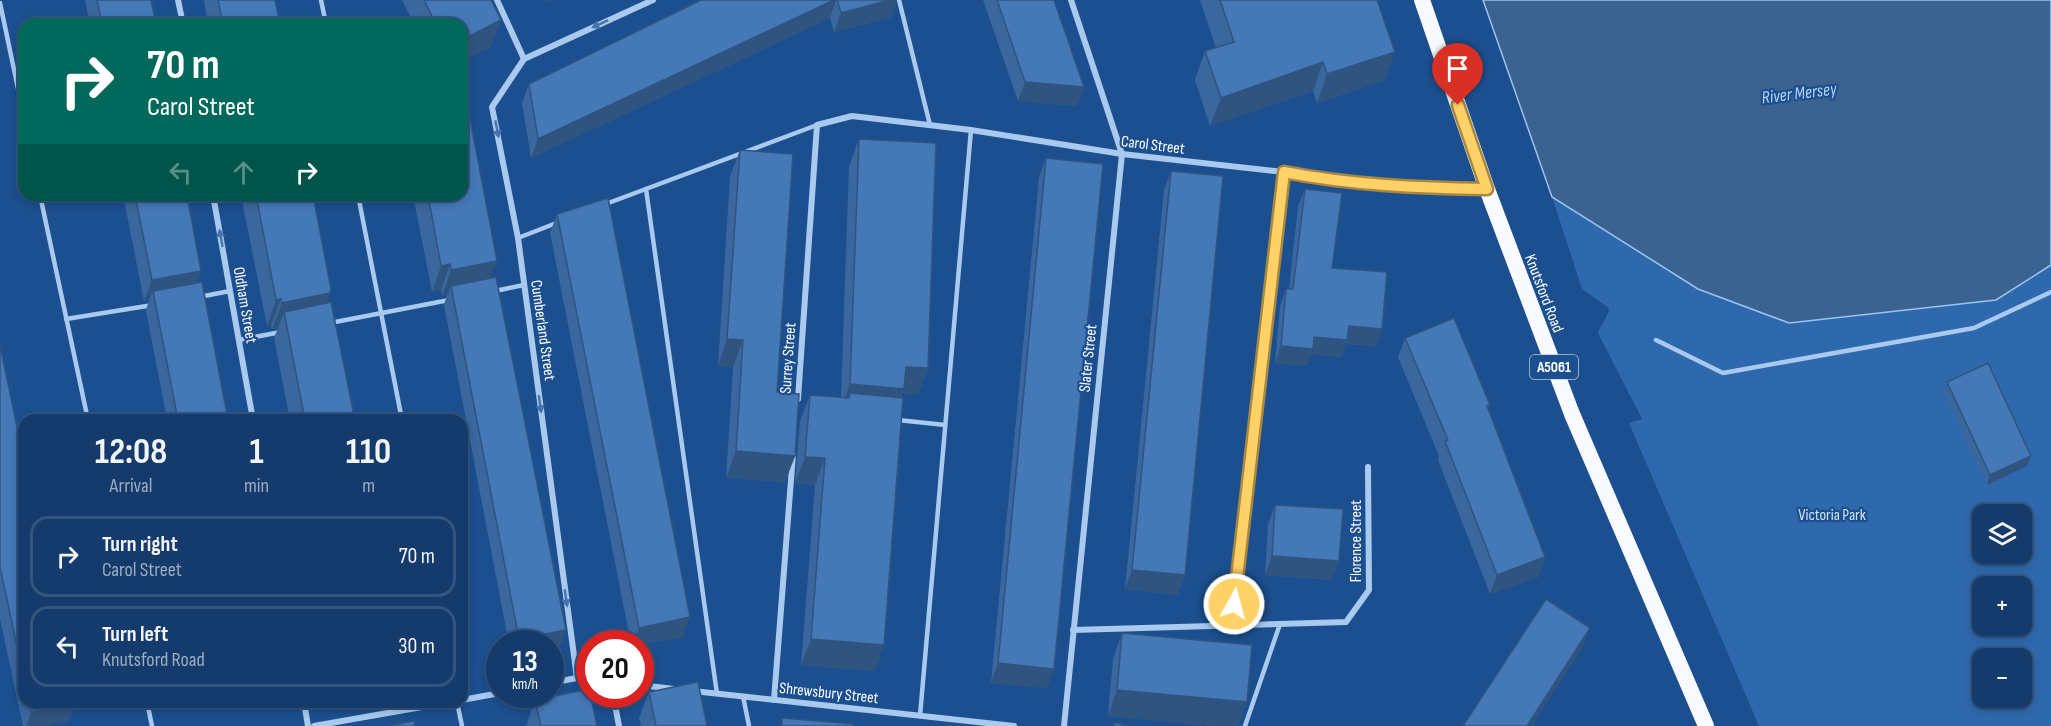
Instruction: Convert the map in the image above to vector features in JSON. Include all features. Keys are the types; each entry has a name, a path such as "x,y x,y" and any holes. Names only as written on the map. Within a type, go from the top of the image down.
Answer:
{"highway":[{"name":"Knutsford Road","path":"1422,0 1487,189 1572,414 1706,726"}],"street":[{"path":"178,0 182,18"},
{"path":"497,0 524,59 637,3 653,0"},
{"name":"Slater Street","path":"1064,726 1122,154 1071,0"},
{"name":"Cumberland Street","path":"524,59 492,107 518,238 576,671"},
{"name":"Carol Street","path":"817,125 852,116 971,130 1122,154 1284,172 1318,179 1416,188 1487,189"},
{"name":"Surrey Street","path":"797,410 817,125"},
{"name":"Oldham Street","path":"214,201 252,414"},
{"path":"774,700 794,444"},
{"name":"Florence Street","path":"1073,630 1346,622 1369,590 1368,468"},
{"name":"Shrewsbury Street","path":"654,686 1014,726"},
{"path":"468,699 486,696"},
{"path":"305,708 308,726"},
{"path":"314,726 416,708"},
{"path":"616,708 619,726"}],"lane":[{"path":"321,0 325,18"},
{"path":"899,0 931,126"},
{"path":"0,3 18,88"},
{"path":"592,209 817,125"},
{"path":"920,716 971,130"},
{"path":"1231,626 1284,172"},
{"path":"646,189 717,693"},
{"path":"41,201 87,414"},
{"path":"359,201 401,414"},
{"path":"518,238 560,222"},
{"path":"491,292 524,285"},
{"path":"195,297 230,291"},
{"path":"1656,340 1723,373 1974,328 2051,292"},
{"path":"326,324 458,298"},
{"path":"66,319 160,303"},
{"path":"239,340 293,330"},
{"path":"888,419 945,425"},
{"path":"1245,726 1280,624"},
{"path":"743,696 749,726"},
{"path":"148,708 152,726"},
{"path":"458,708 462,726"}],"green space":[{"name":"Victoria Park","path":"1552,197 1698,289 1995,300 2051,265 2051,726 1759,726 1629,423 1642,419 1598,333 1609,308 1582,289"}],"water":[{"name":"River Mersey","path":"1483,0 2051,0 2051,265 1996,300 1789,323 1698,289 1552,197"}],"building":[{"path":"97,0 151,0 155,18 101,18"},
{"path":"218,0 275,0 279,18 222,18"},
{"path":"424,0 491,0 501,20 468,37 468,18 433,18"},
{"path":"701,0 834,0 538,139 529,84"},
{"path":"837,0 890,0 841,13"},
{"path":"997,0 1054,0 1084,87 1025,82"},
{"path":"1220,0 1377,0 1395,52 1327,74 1323,62 1221,98 1205,51 1234,42"},
{"path":"468,108 497,261 451,270 450,264 441,266 429,201 468,201"},
{"path":"859,139 936,143 928,368 906,367 904,389 850,384"},
{"path":"740,150 793,154 777,392 799,394 795,456 736,451 743,340 727,339"},
{"path":"1046,158 1103,164 1054,669 998,663"},
{"path":"1171,171 1223,176 1185,575 1132,570"},
{"path":"1305,189 1342,193 1332,268 1387,272 1382,329 1349,326 1347,340 1314,337 1313,349 1281,346 1286,289 1293,289"},
{"path":"608,198 690,617 639,628 557,214"},
{"path":"136,201 188,201 201,271 152,280"},
{"path":"257,201 314,201 330,293 282,303 281,299 276,300"},
{"path":"496,277 566,630 517,630 451,286"},
{"path":"202,282 227,414 177,414 153,291"},
{"path":"331,302 354,414 304,414 284,312"},
{"path":"1454,318 1490,405 1487,406 1545,557 1497,575 1445,441 1448,440 1405,338"},
{"path":"0,345 18,432 18,651 0,567"},
{"path":"1988,363 2031,456 1990,475 1947,382"},
{"path":"850,393 903,398 884,645 811,639 825,458 805,457 810,395 849,398"},
{"path":"1275,505 1343,509 1339,561 1272,556"},
{"path":"1546,599 1590,628 1527,726 1463,726"},
{"path":"1122,633 1252,645 1247,702 1117,690"},
{"path":"698,682 707,726 656,726 652,708 654,691"},
{"path":"576,692 576,708 593,708 597,726 541,726 537,708 564,708 564,694"},
{"path":"30,708 48,708 31,712"},
{"path":"782,718 853,724 853,726 782,726"},
{"path":"414,721 415,726 387,726"},
{"path":"1114,722 1129,726 1114,726"}],"route":[{"path":"1234,604 1284,172 1318,179 1416,188 1487,189 1458,105"}]}
